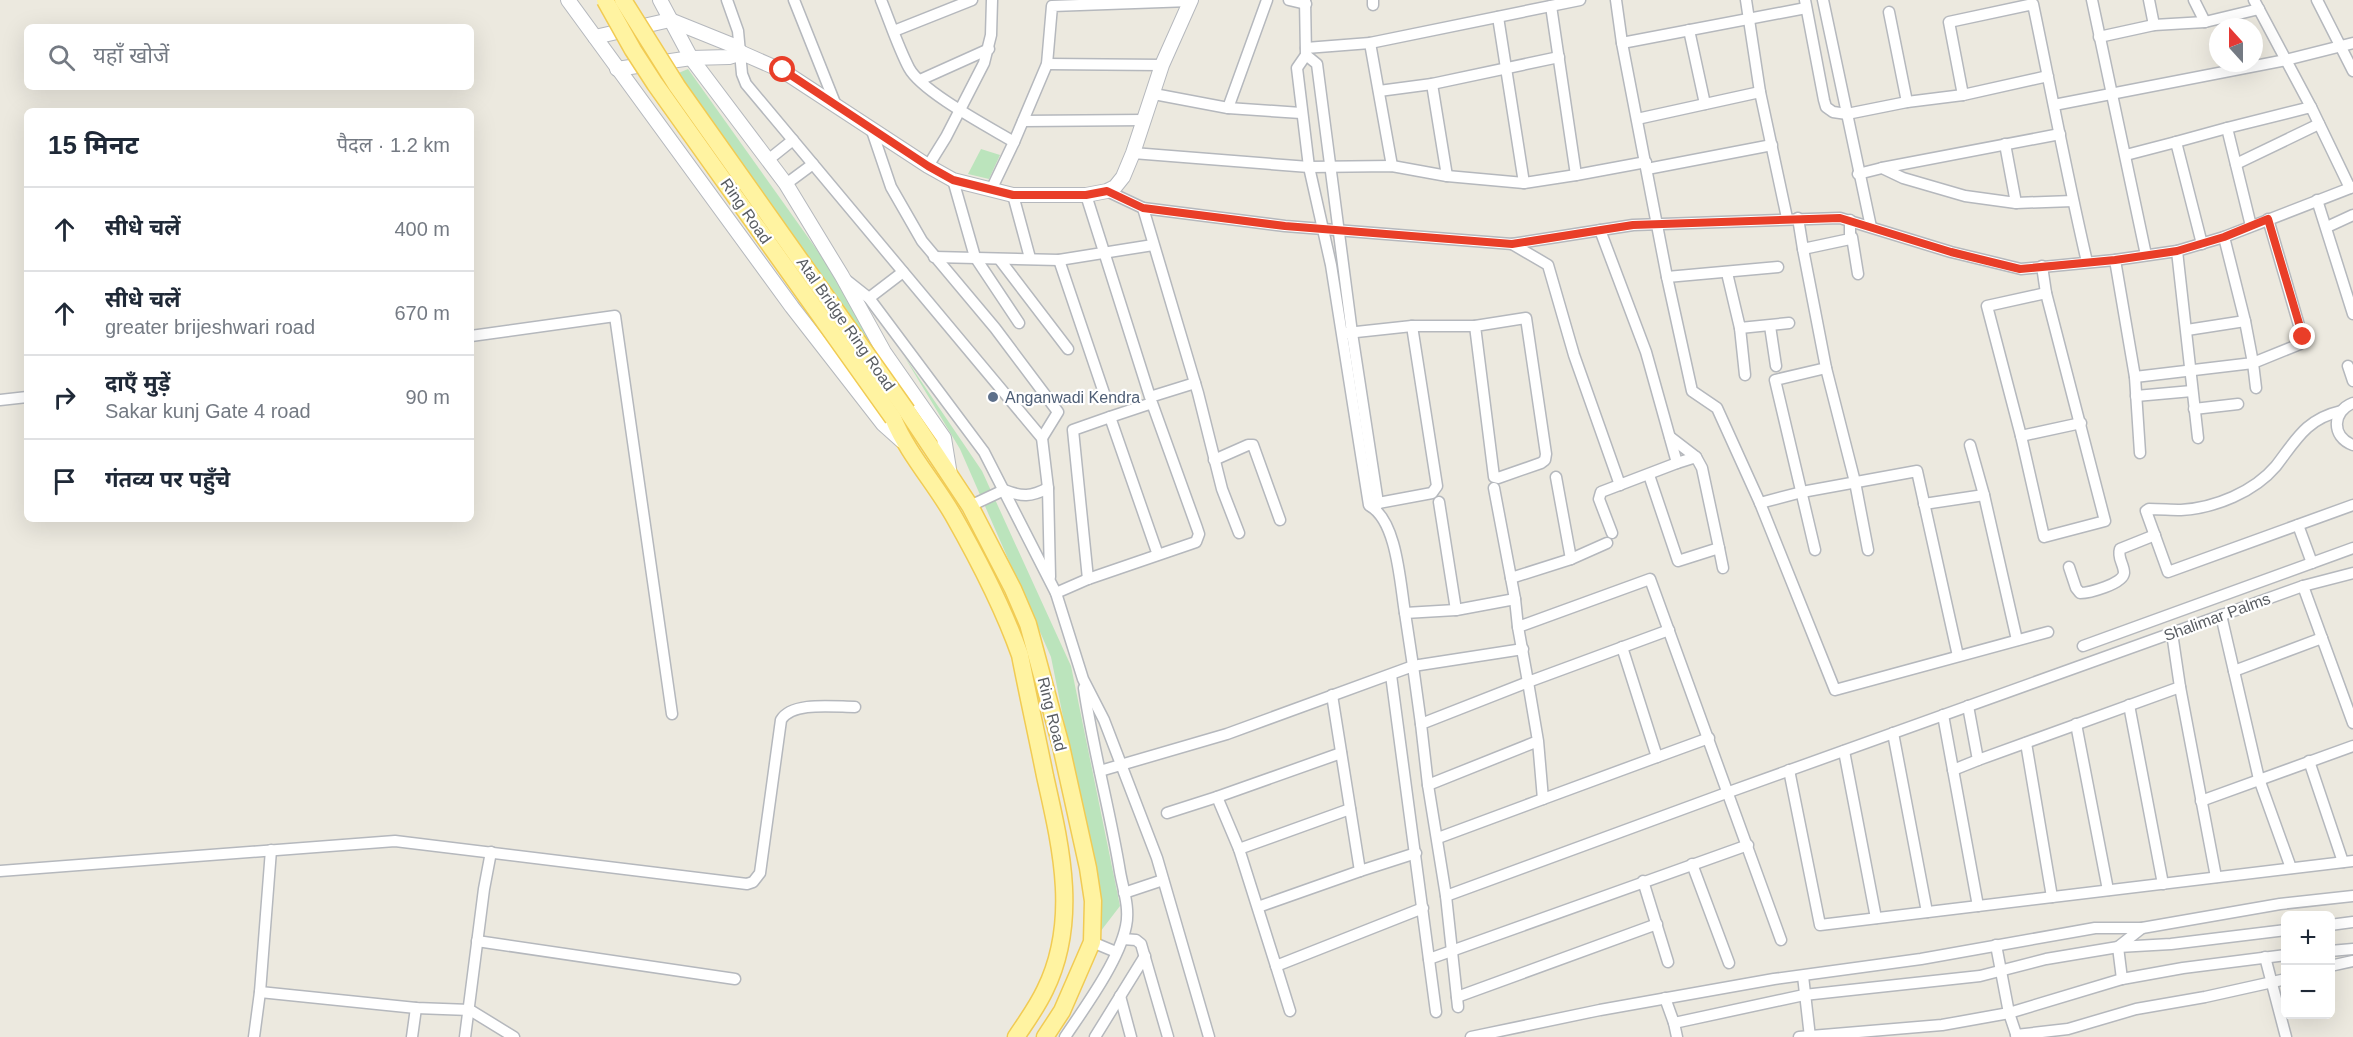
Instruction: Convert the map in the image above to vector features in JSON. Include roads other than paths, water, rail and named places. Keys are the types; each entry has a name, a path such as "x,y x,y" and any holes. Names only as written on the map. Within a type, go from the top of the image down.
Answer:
{"main road":[{"name":"Ring Road","path":"605,0 655,84 900,415 951,474 1013,589 1034,643 1088,868 1093,901 1092,942 1062,1011 1045,1037"},
{"name":"Atal Bridge Ring Road","path":"623,0 677,86 900,415"},
{"name":"Ring Road","path":"900,415 903,442 952,514 1010,626 1020,655 1061,850 1065,885 1064,919 1056,959 1045,990 1016,1037"}],"street":[{"path":"568,0 792,307 877,416 903,442"},
{"path":"660,0 691,58 786,184 842,276 884,352 944,438 951,474"},
{"path":"727,0 738,32 742,74 746,84 1042,438 1048,488 1050,580"},
{"path":"794,0 835,103"},
{"path":"881,0 910,70 960,110 1014,142"},
{"path":"894,31 972,0"},
{"path":"928,166 960,110 989,49 992,0"},
{"path":"1228,108 1267,0"},
{"path":"1289,0 1306,2 1306,52 1297,68 1309,167 1347,333 1374,505 1386,520 1390,530 1405,613 1428,785 1446,896 1458,1002 1656,924"},
{"path":"1306,52 1370,43 1580,0"},
{"path":"1616,0 1636,119 1692,391 1717,408 1760,503 1835,690 2048,632"},
{"path":"1746,0 1760,92 1772,146 1803,249 1826,368 1855,482 1868,550"},
{"path":"1823,0 1871,227"},
{"path":"2092,0 2146,255"},
{"path":"2149,0 2154,24"},
{"path":"2194,0 2205,22"},
{"path":"2317,0 2353,71"},
{"path":"595,37 670,20 732,45 741,53 783,70 928,166 953,180 991,190 1013,195 1086,195 1107,191 1115,187 1123,177 1145,120 1162,65 1190,1 1052,6 1047,64 991,190"},
{"path":"1622,43 1750,18 1805,4 1826,107 1833,112 1847,114 1907,102 1963,96 2048,76"},
{"path":"1963,96 1949,22 2033,4 2086,262"},
{"path":"1107,191 1143,208 1285,226 1512,244 1633,225 1840,218 1951,252 2020,269 2115,260 2177,251 2224,237 2351,188 2257,4 2205,22 2154,24 2099,37"},
{"path":"1551,6 1576,176"},
{"path":"1889,12 1907,102"},
{"path":"1498,17 1524,183"},
{"path":"1689,30 1705,104"},
{"path":"1370,43 1392,166"},
{"path":"2054,105 2286,60 2353,44"},
{"path":"920,80 989,49"},
{"path":"1306,52 1317,64 1344,265 1347,333"},
{"path":"617,69 691,58 729,57 741,53"},
{"path":"1379,91 1432,84 1558,57"},
{"path":"1047,64 1162,65"},
{"path":"1432,84 1447,176"},
{"path":"1636,119 1760,92"},
{"path":"1154,94 1228,108 1301,113"},
{"path":"2126,156 2311,107"},
{"path":"1023,121 1145,120"},
{"path":"2236,164 2319,124"},
{"path":"871,128 891,187 922,242 995,328 1058,412 1042,438"},
{"path":"2227,128 2251,226"},
{"path":"1858,174 2060,134"},
{"path":"768,160 793,140"},
{"path":"2175,142 2202,244"},
{"path":"2005,144 2016,203"},
{"path":"1133,153 1309,167 1392,166 1447,176 1524,183 1772,146"},
{"path":"786,184 813,164"},
{"path":"1882,168 1902,178 1965,196 2016,203 2073,201"},
{"path":"953,180 975,257 1019,323"},
{"path":"1013,195 1030,258"},
{"path":"1086,195 1150,397 1195,383"},
{"path":"2317,200 2353,314"},
{"path":"1143,208 1195,383 1214,460 1239,533"},
{"path":"2327,226 2353,215"},
{"path":"2135,377 2253,363 2300,344 2303,339 2268,219"},
{"path":"1850,220 1858,274"},
{"path":"1600,230 1646,352 1677,463"},
{"path":"1803,249 1848,240 1851,237"},
{"path":"2224,237 2245,321 2256,388"},
{"path":"1512,244 1548,265 1580,375 1620,485"},
{"path":"934,257 1059,260 1153,245"},
{"path":"2177,251 2198,438"},
{"path":"1000,260 1068,349"},
{"path":"1059,260 1105,396"},
{"path":"2115,260 2135,377 2140,453"},
{"path":"1331,265 1344,265"},
{"path":"2042,266 2046,293 2105,521 2044,537 2021,436 1987,306 2046,293"},
{"path":"1667,277 1778,267"},
{"path":"870,298 903,272"},
{"path":"1727,273 1740,328 1745,375"},
{"path":"842,276 870,298 984,452 1056,593 1083,679 1089,723 1124,893 1127,924 1123,939 1096,989 1065,1037"},
{"path":"474,336 615,316 672,714"},
{"path":"1347,333 1412,326 1475,326 1526,318 1543,431 1545,460 1498,478 1492,473 1475,326"},
{"path":"2187,330 2245,321"},
{"path":"1740,328 1789,323"},
{"path":"1374,505 1432,493 1437,486 1412,326"},
{"path":"1770,326 1776,366"},
{"path":"2348,366 2353,381"},
{"path":"1815,550 1775,380 1826,368"},
{"path":"2136,396 2192,391"},
{"path":"0,400 24,397"},
{"path":"1056,593 1088,579 1196,542 1199,534 1152,403 1073,430 1088,579"},
{"path":"2194,409 2238,404"},
{"path":"2353,404 2341,411 2324,415 2308,426 2275,467 2260,481 2234,496 2212,505 2183,510 2146,511 2168,572 2353,505"},
{"path":"2341,411 2336,424 2337,432 2341,438 2353,445"},
{"path":"1110,417 1158,555"},
{"path":"2021,436 2081,423"},
{"path":"1670,437 1696,457 1702,468 1723,568"},
{"path":"1214,460 1253,445 1280,520"},
{"path":"1970,445 1984,495 2017,640"},
{"path":"1511,578 1571,559 1610,538 1599,495 1601,492 1696,457"},
{"path":"1760,503 1802,492 1917,471 1958,656"},
{"path":"1648,475 1678,561 1719,548"},
{"path":"1556,477 1571,559"},
{"path":"970,506 1004,490 1019,496 1032,496 1048,488"},
{"path":"1494,488 1538,741 1543,799"},
{"path":"1924,504 1984,495"},
{"path":"1438,502 1456,610"},
{"path":"2298,525 2312,563"},
{"path":"2068,567 2076,588 2080,592 2086,593 2116,583 2122,579 2124,573 2119,554 2120,549 2155,535"},
{"path":"2083,646 2353,548"},
{"name":"Shalimar Palms","path":"1446,896 2221,615 2303,586 2353,573"},
{"path":"1518,627 1650,579 1781,940"},
{"path":"2303,586 2353,723"},
{"path":"1405,613 1456,610 1515,599"},
{"path":"2221,615 2259,779 2291,868"},
{"path":"1421,724 1669,630"},
{"path":"2172,633 2216,877"},
{"path":"2234,671 2322,638"},
{"path":"1622,647 1657,757"},
{"path":"1100,771 1227,734 1413,666 1523,649"},
{"path":"1391,675 1436,1012"},
{"path":"1083,679 1104,720 1163,880 1209,1037"},
{"path":"1953,770 2180,687"},
{"path":"1332,695 1360,871"},
{"path":"2129,705 2163,884"},
{"path":"1968,706 1978,760"},
{"path":"0,871 395,841 747,884 753,882 760,873 781,720 784,715 798,708 855,707"},
{"path":"1943,715 1978,906"},
{"path":"2076,724 2108,890"},
{"path":"1893,733 1927,912"},
{"path":"1438,838 1709,738"},
{"path":"1428,785 1538,741"},
{"path":"2026,743 2052,897"},
{"path":"2201,801 2353,746"},
{"path":"1844,751 1876,918"},
{"path":"1167,813 1341,753"},
{"path":"1789,770 1820,925 2348,861 2309,761"},
{"path":"1217,797 1239,849 1290,1011"},
{"path":"1239,849 1350,809"},
{"path":"1429,959 1748,845"},
{"path":"254,1037 260,992 271,850"},
{"path":"465,1037 491,852"},
{"path":"1258,907 1416,853"},
{"path":"1692,864 1729,963"},
{"path":"1124,893 1163,880"},
{"path":"1643,881 1668,962"},
{"path":"1471,1037 1665,998 1774,979 1921,959 2095,928 2142,928 2280,904 2353,896"},
{"path":"1276,966 1423,908"},
{"path":"2335,924 2353,922"},
{"path":"2118,947 2142,928"},
{"path":"1674,1023 1804,996 1980,976 2046,959 2118,947 2171,944 2281,931"},
{"path":"1123,939 1136,940 1141,944 1168,1037"},
{"path":"477,941 735,979"},
{"path":"1092,942 1116,952"},
{"path":"1996,945 2009,1013 2017,1036 2068,1029 2136,1008 2281,980"},
{"path":"2118,947 2122,979"},
{"path":"2335,951 2353,949"},
{"path":"1803,976 1806,1036 1942,1025 2009,1013 2122,979 2281,955"},
{"path":"1096,1036 1145,956"},
{"path":"2265,957 2286,1037"},
{"path":"2335,965 2353,961"},
{"path":"260,992 416,1008 470,1010 514,1037"},
{"path":"1120,996 1131,1037"},
{"path":"1665,998 1677,1037"},
{"path":"411,1037 416,1008"},
{"path":"1942,1025 1942,1037"}],"place":[{"name":"Anganwadi Kendra","path":"993,397"}]}
